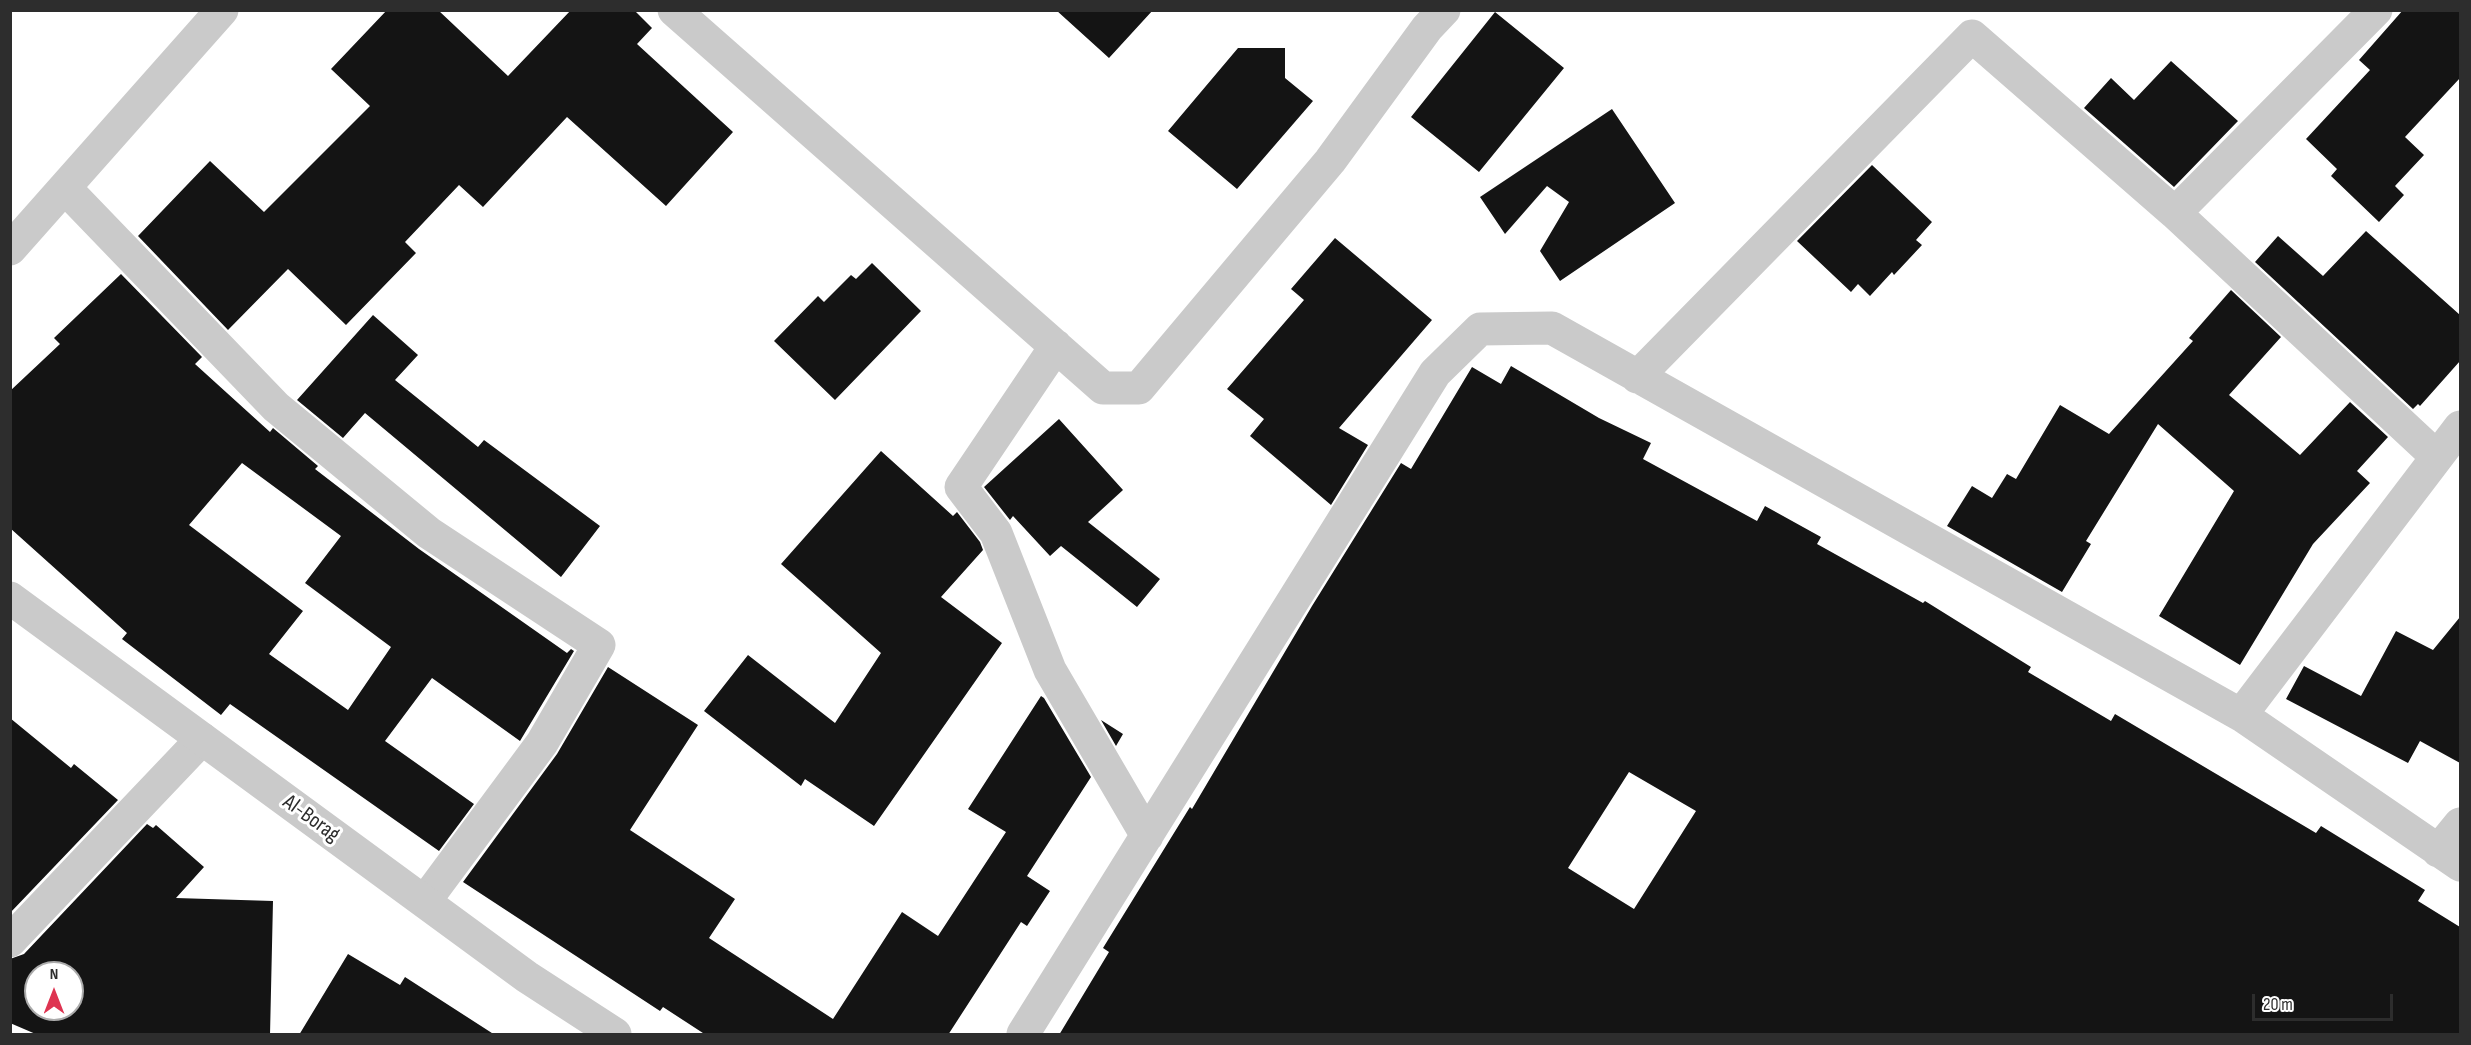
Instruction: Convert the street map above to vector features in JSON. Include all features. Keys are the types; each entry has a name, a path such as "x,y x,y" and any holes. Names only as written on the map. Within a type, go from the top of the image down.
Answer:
{"street":[{"path":"10,249 222,10"},
{"path":"674,10 1103,388 1139,388 1330,161 1426,16"},
{"path":"2175,213 2376,10"},
{"path":"1637,377 1972,36 2175,213 2437,457"},
{"path":"65,188 276,407 429,533 599,645 542,743 425,901"},
{"path":"1023,1035 1435,373 1480,329 1552,328 2241,715 2449,858 2460,824"},
{"path":"1056,346 961,487 996,533 1050,670 1147,836"},
{"path":"2241,715 2460,427"},
{"name":"Al-Borag","path":"10,598 527,976 615,1035"},
{"path":"10,941 202,739"}],"building":[{"path":"387,10 438,10 508,76 571,10 634,10 652,28 637,44 733,132 666,206 567,117 483,207 459,185 405,242 416,253 346,325 288,269 228,330 138,236 210,161 264,212 370,106 331,69"},
{"path":"1056,10 1153,10 1109,58"},
{"path":"2403,10 2460,10 2460,78 2405,137 2424,155 2395,186 2404,195 2379,222 2331,176 2337,169 2306,139 2370,70 2359,60"},
{"path":"1495,12 1564,68 1479,172 1411,117"},
{"path":"1238,48 1285,48 1285,78 1313,101 1237,189 1168,131"},
{"path":"2171,61 2238,121 2174,187 2084,108 2111,78 2134,100"},
{"path":"1612,109 1675,203 1560,281 1540,251 1569,202 1547,186 1505,234 1480,197"},
{"path":"1872,165 1932,222 1916,240 1922,245 1894,275 1892,272 1870,296 1858,284 1851,292 1797,241"},
{"path":"2366,231 2460,315 2460,361 2420,406 2418,404 2413,409 2255,262 2278,236 2323,276"},
{"path":"1335,238 1432,320 1339,428 1368,445 1331,505 1250,436 1264,419 1227,389 1304,300 1291,289"},
{"path":"872,263 921,311 835,400 774,341 818,296 824,302 851,275 856,279"},
{"path":"121,274 202,357 195,364 270,432 273,428 318,466 315,469 419,549 567,653 571,649 574,651 520,741 432,678 385,741 474,804 439,851 230,704 221,715 122,639 127,633 10,528 10,391 60,344 54,338","holes":["242,463 341,536 305,583 391,647 348,710 269,654 303,611 189,525"]},
{"path":"2231,290 2281,337 2229,395 2300,455 2350,402 2388,437 2357,471 2370,483 2313,544 2240,665 2159,616 2234,491 2158,424 2086,541 2091,544 2062,592 1947,526 1972,486 1992,498 2007,474 2016,479 2060,405 2109,434 2193,341 2189,338"},
{"path":"373,315 418,355 395,380 478,447 484,440 600,526 561,577 365,413 343,438 297,400"},
{"path":"1511,366 1599,418 1651,443 1643,459 1757,521 1765,506 1821,537 1817,544 1923,603 1925,601 2031,667 2028,672 2111,721 2115,714 2316,833 2321,826 2425,890 2418,901 2460,927 2460,1035 1059,1035 1109,952 1103,948 1190,807 1192,809 1312,606 1401,463 1411,469 1472,367 1501,384","holes":["1629,772 1696,811 1634,909 1568,868"]},
{"path":"1059,419 1123,490 1088,522 1160,579 1137,607 1061,546 1050,556 1013,516 1010,520 984,487"},
{"path":"881,451 953,516 957,512 980,542 983,550 941,597 1002,643 874,826 805,779 801,786 704,711 748,655 835,723 881,653 781,564"},
{"path":"2460,617 2460,763 2420,741 2408,763 2286,699 2304,666 2361,696 2396,631 2433,650"},
{"path":"608,667 698,725 630,830 735,899 709,938 833,1019 902,912 938,936 1006,832 968,809 1041,696 1044,698 1091,777 1027,876 1050,891 1027,926 1021,922 948,1035 706,1035 663,1007 660,1011 463,882 557,754"},
{"path":"10,718 71,768 74,764 118,800 10,913"},
{"path":"1101,720 1123,734 1116,746"},
{"path":"147,824 153,828 156,825 204,867 176,898 273,901 270,1035 38,1035 10,1023 10,959 24,954"},
{"path":"348,954 400,985 405,977 495,1035 299,1035"}]}
